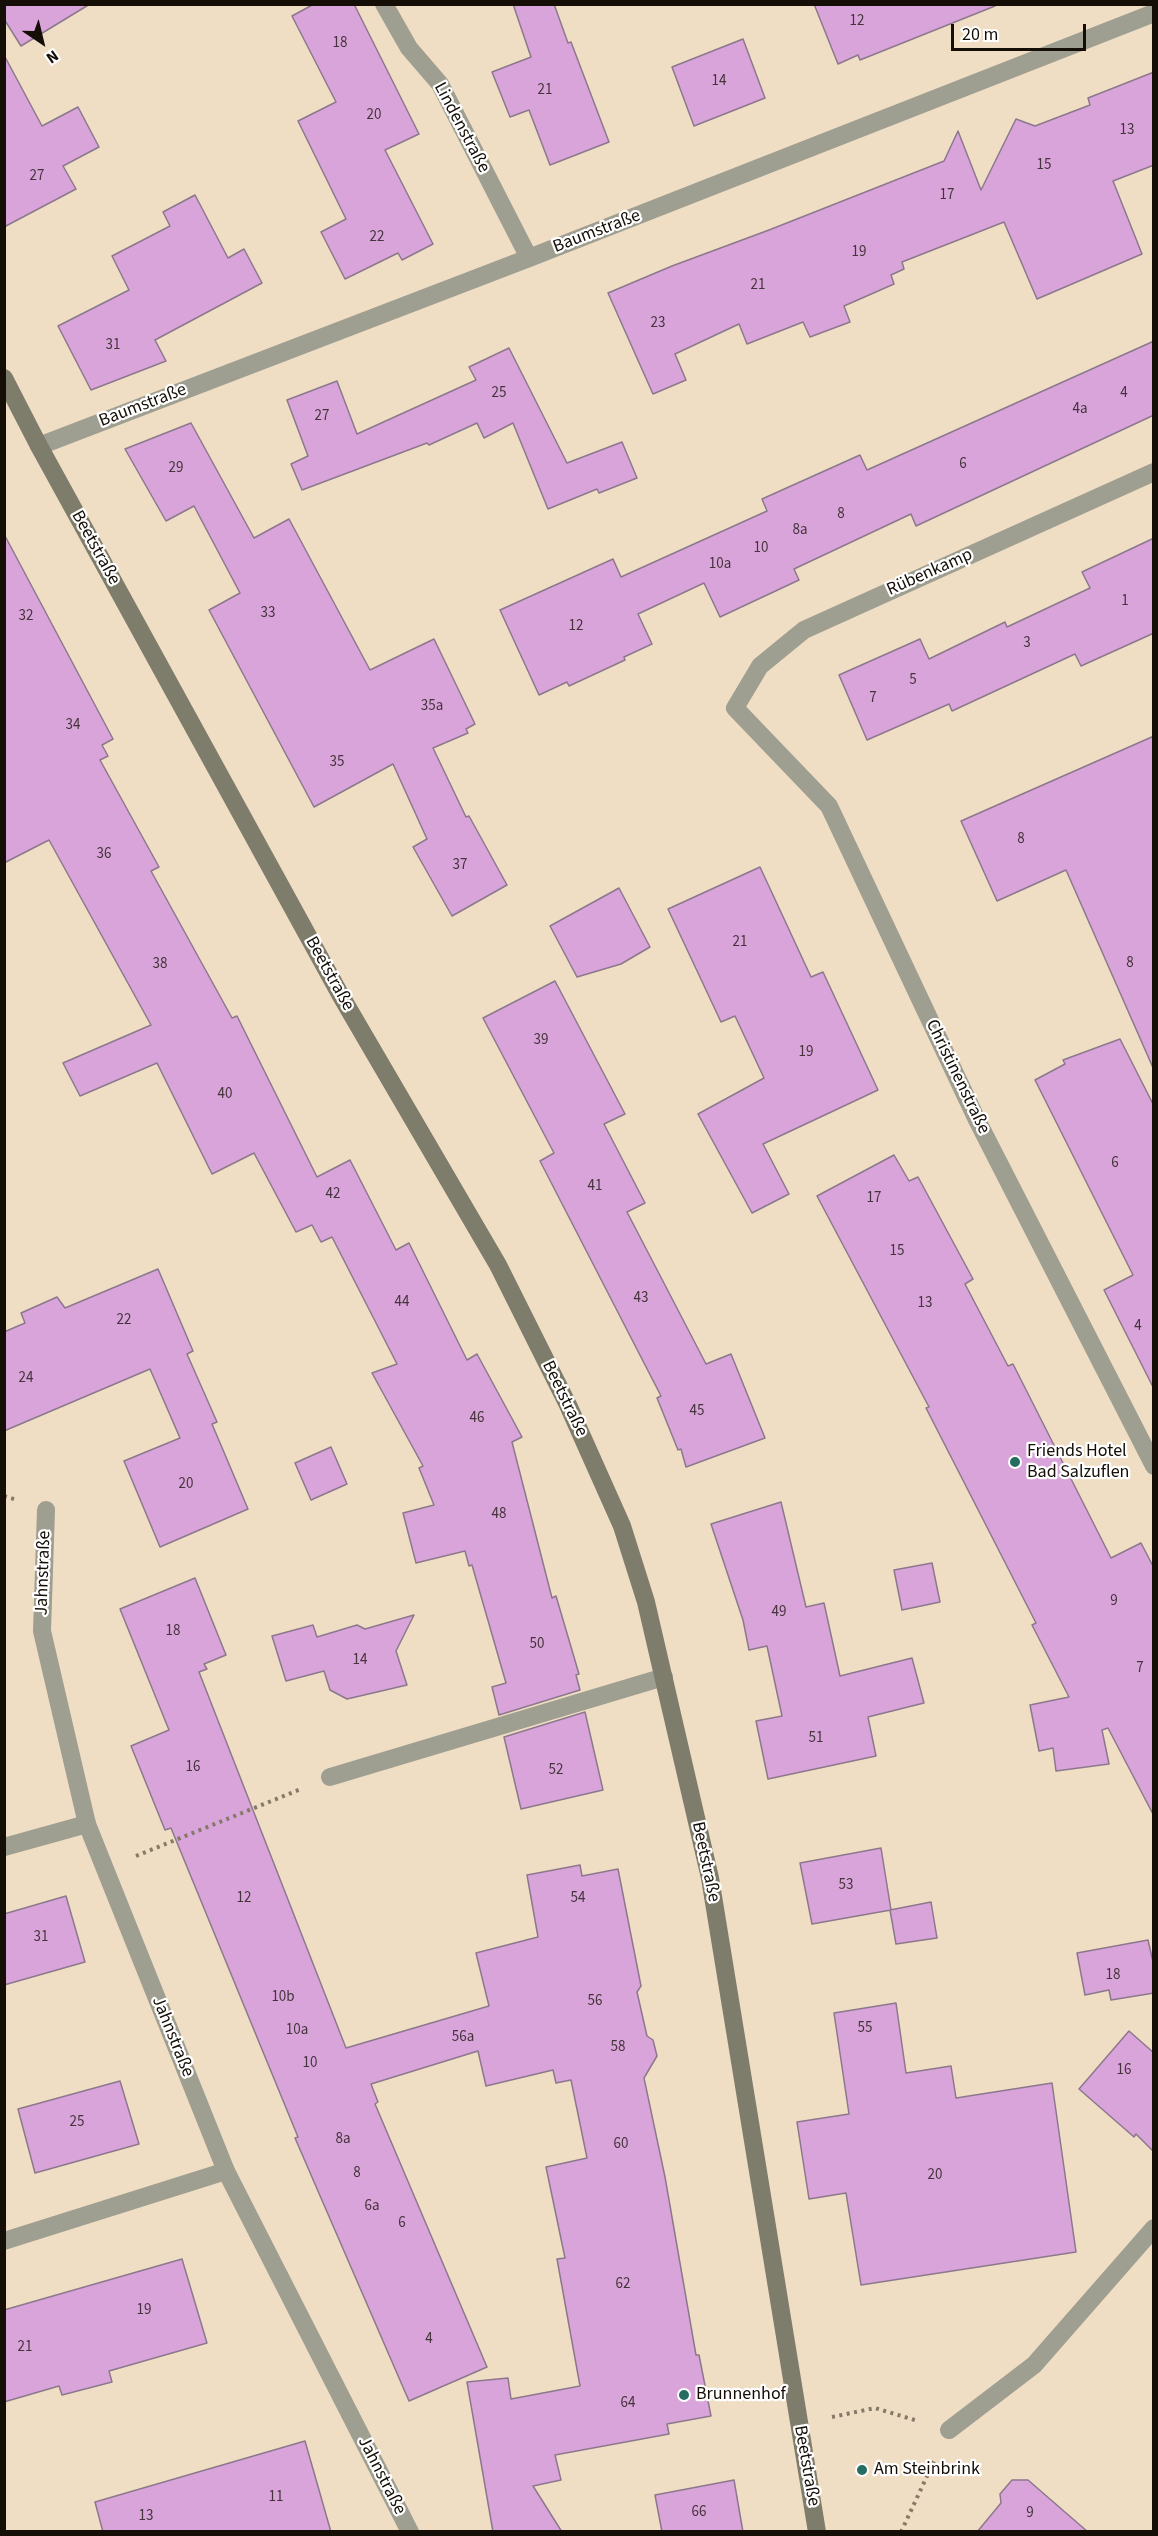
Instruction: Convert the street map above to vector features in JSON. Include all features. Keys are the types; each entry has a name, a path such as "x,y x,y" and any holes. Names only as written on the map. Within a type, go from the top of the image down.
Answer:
{"main road":[{"name":"Beetstraße","path":"4,378 39,446 341,996 503,1275 568,1404 622,1526 646,1602 710,1878 817,2532"}],"street":[{"name":"Lindenstraße","path":"384,4 409,48 440,84 530,258"},
{"name":"Baumstraße","path":"39,446 530,258 1154,13"},
{"name":"Rübenkamp","path":"735,708 760,666 804,630 1154,472"},
{"name":"Christinenstraße","path":"735,708 829,806 977,1120 1154,1466"},
{"name":"Jahnstraße","path":"46,1510 42,1632 87,1824 226,2171 410,2532"},
{"path":"330,1777 664,1677"},
{"path":"4,1846 87,1824"},
{"path":"4,2241 226,2171"},
{"path":"949,2430 1034,2365 1154,2229"}],"path":[{"path":"105,1869 330,1777"},
{"path":"864,2412 875,2408 949,2430 901,2532"}],"building":[{"path":"4,4 90,4 21,46 4,19"},
{"path":"314,4 354,4 419,134 385,150 433,244 402,260 398,253 345,279 321,232 346,219 298,121 336,102 292,16"},
{"path":"513,4 554,4 609,142 550,165 529,110 510,117 492,72 531,57"},
{"path":"814,4 994,4 995,6 860,60 858,55 838,64"},
{"path":"743,39 765,98 694,126 672,67"},
{"path":"4,55 42,126 78,107 99,147 63,166 76,189 4,227"},
{"path":"1154,72 1154,165 1113,181 1142,254 1037,299 1004,222 902,262 904,269 891,275 894,284 844,306 850,322 810,337 803,322 747,344 739,324 675,354 686,380 653,394 608,293 944,161 958,131 981,190 1016,119 1035,126 1090,105 1088,98"},
{"path":"195,195 228,258 244,249 262,283 155,340 166,361 91,390 58,326 129,290 112,256 170,226 163,212"},
{"path":"1154,341 1154,415 916,526 911,514 794,569 799,580 720,617 704,583 638,614 652,644 624,657 625,660 569,686 567,682 539,695 500,610 613,559 621,577 767,511 762,499 860,455 867,470"},
{"path":"509,348 567,463 622,442 637,478 599,493 597,489 548,509 513,423 484,438 477,423 429,445 427,443 302,490 291,464 308,456 287,400 337,381 357,434 476,380 469,367"},
{"path":"191,423 254,538 289,519 370,670 434,639 475,724 466,729 468,733 433,748 466,817 469,816 507,885 452,916 413,847 427,839 393,764 314,807 209,610 240,593 194,506 166,521 125,449"},
{"path":"4,534 113,739 102,745 108,756 100,760 159,867 151,871 232,1018 237,1016 317,1177 350,1160 396,1250 409,1243 467,1360 477,1354 522,1437 512,1442 552,1598 556,1596 579,1674 576,1675 580,1690 499,1715 492,1687 506,1683 472,1565 469,1566 465,1551 416,1563 403,1513 434,1505 419,1468 423,1466 372,1373 397,1364 332,1237 321,1242 312,1225 296,1232 254,1153 212,1174 157,1063 80,1096 63,1063 151,1025 49,840 4,863"},
{"path":"1154,538 1154,633 1081,666 1075,654 952,711 949,704 867,740 839,675 920,639 929,659 1005,622 1007,627 1090,588 1082,572"},
{"path":"1154,736 1154,1070 1066,870 997,901 961,821"},
{"path":"760,867 811,977 823,972 878,1090 763,1144 789,1194 752,1213 698,1114 764,1078 735,1016 721,1022 668,909"},
{"path":"619,888 650,947 621,964 577,977 550,926"},
{"path":"555,981 625,1114 604,1124 645,1203 627,1212 706,1364 731,1354 765,1438 686,1467 681,1449 678,1450 657,1398 661,1396 540,1161 554,1153 483,1018"},
{"path":"1120,1039 1154,1106 1154,1389 1104,1290 1133,1275 1035,1080 1065,1064 1063,1060"},
{"path":"894,1155 909,1181 918,1177 973,1279 965,1284 1008,1366 1013,1364 1111,1558 1141,1543 1154,1568 1154,1816 1108,1728 1102,1730 1109,1764 1056,1771 1053,1748 1039,1751 1030,1705 1069,1697 1032,1625 1036,1623 926,1408 929,1407 817,1196"},
{"path":"158,1269 193,1351 187,1354 217,1422 212,1424 248,1509 160,1547 124,1461 180,1438 150,1369 4,1431 4,1332 25,1323 21,1313 57,1297 65,1308"},
{"path":"331,1447 347,1484 311,1500 295,1463"},
{"path":"781,1502 806,1607 824,1603 840,1676 912,1658 924,1703 868,1717 876,1756 768,1779 756,1721 782,1716 767,1646 749,1650 743,1620 711,1524"},
{"path":"932,1563 940,1602 902,1610 894,1570"},
{"path":"195,1578 226,1655 204,1664 207,1669 199,1672 346,2048 489,2006 476,1953 538,1937 527,1875 580,1865 582,1876 618,1869 641,1986 637,1992 647,2036 653,2040 657,2056 644,2078 665,2177 696,2355 699,2355 711,2416 667,2424 669,2434 555,2455 561,2480 533,2486 562,2532 493,2532 467,2382 508,2378 511,2399 580,2386 557,2259 565,2258 546,2167 587,2158 571,2080 556,2083 553,2070 486,2086 478,2051 371,2084 378,2102 375,2104 487,2367 409,2401 295,2138 298,2137 171,1828 165,1830 131,1746 169,1730 120,1609"},
{"path":"414,1615 396,1651 407,1685 347,1699 330,1690 324,1671 286,1681 272,1636 313,1625 317,1637 357,1625 365,1629"},
{"path":"585,1712 603,1790 521,1809 504,1737"},
{"path":"881,1848 891,1910 812,1924 800,1863"},
{"path":"66,1896 85,1962 4,1985 4,1914"},
{"path":"931,1902 937,1938 896,1944 890,1910"},
{"path":"1148,1940 1154,1966 1154,1993 1111,2000 1109,1990 1085,1995 1077,1953"},
{"path":"896,2003 906,2073 951,2066 956,2098 1052,2083 1076,2252 861,2285 846,2193 809,2199 797,2122 849,2114 834,2013"},
{"path":"1129,2031 1154,2053 1154,2152 1136,2134 1134,2137 1079,2089"},
{"path":"120,2081 139,2144 35,2173 18,2109"},
{"path":"182,2259 207,2343 109,2371 112,2382 62,2395 59,2386 4,2402 4,2310"},
{"path":"305,2441 331,2532 103,2532 95,2502"},
{"path":"734,2480 743,2532 662,2532 655,2495"},
{"path":"1012,2480 1028,2480 1088,2532 977,2532 1001,2503 1000,2494"}],"place":[{"name":"Friends Hotel Bad Salzuflen","path":"1015,1462"},
{"name":"Brunnenhof","path":"684,2395"},
{"name":"Am Steinbrink","path":"862,2470"}]}
